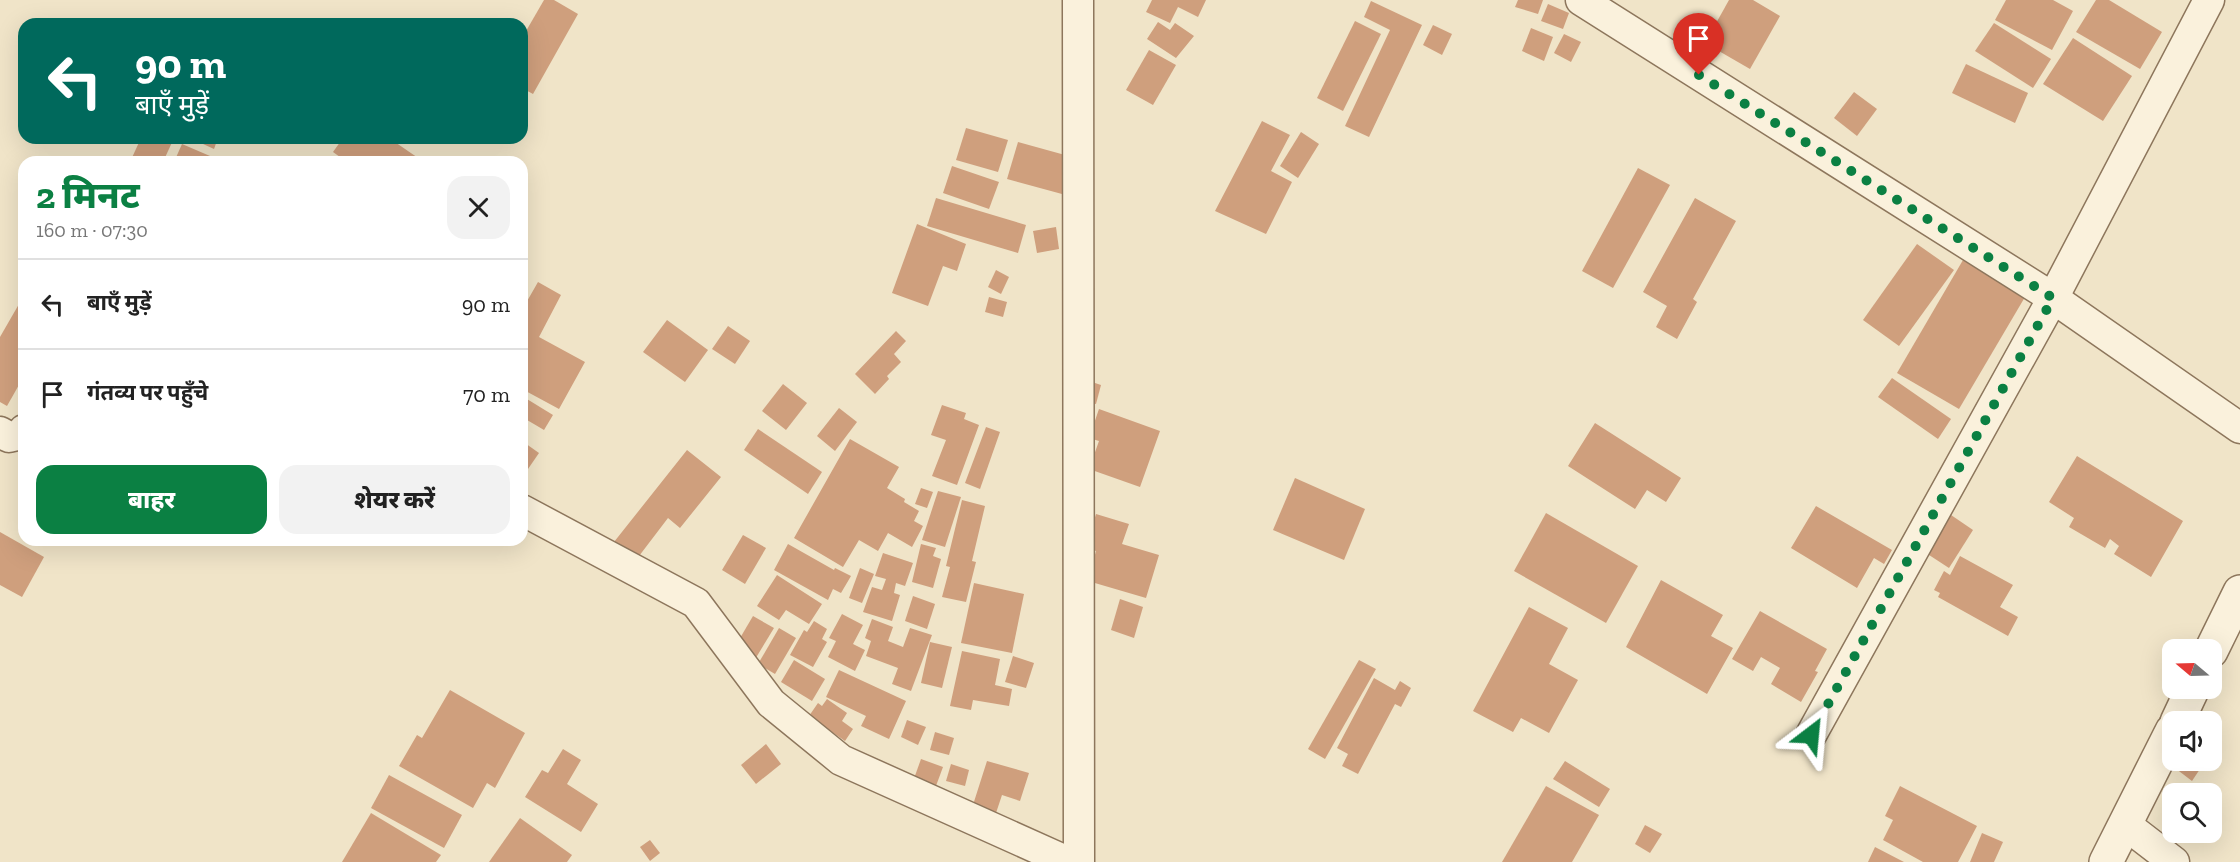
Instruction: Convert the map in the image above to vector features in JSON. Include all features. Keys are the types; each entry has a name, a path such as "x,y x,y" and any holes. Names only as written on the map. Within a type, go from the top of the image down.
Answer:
{"street":[{"path":"1078,0 1079,862"},
{"path":"1581,0 2053,298 2240,428"},
{"path":"1811,735 2053,298 2209,0"},
{"path":"528,513 696,603 771,703 841,760 1068,862"},
{"path":"2217,639 2240,592"},
{"path":"2106,862 2162,751"},
{"path":"2126,825 2174,862"}],"building":[{"path":"544,0 554,0 578,14 533,94 528,91 528,28"},
{"path":"1152,0 1206,0 1198,17 1178,7 1170,23 1146,12"},
{"path":"1518,0 1543,0 1538,14 1515,7"},
{"path":"1729,0 1753,0 1780,16 1750,69 1705,43"},
{"path":"2006,0 2053,0 2073,11 2052,50 1995,20"},
{"path":"2096,0 2109,0 2162,32 2140,69 2076,32"},
{"path":"1371,1 1422,25 1369,137 1345,126 1390,30 1364,17"},
{"path":"1548,4 1569,13 1563,29 1541,21"},
{"path":"1355,21 1381,34 1343,111 1317,98"},
{"path":"1158,22 1170,30 1175,23 1194,36 1176,58 1147,39"},
{"path":"1994,23 2051,59 2033,88 1975,51"},
{"path":"1433,25 1452,34 1442,55 1423,45"},
{"path":"1531,28 1553,37 1544,61 1522,51"},
{"path":"1564,34 1581,42 1571,62 1554,53"},
{"path":"2073,38 2132,76 2103,121 2043,84"},
{"path":"1149,50 1176,65 1153,105 1126,90"},
{"path":"1966,64 2028,93 2015,123 1952,93"},
{"path":"1854,92 1877,109 1857,136 1834,118"},
{"path":"1262,121 1290,135 1271,171 1292,182 1266,234 1215,211"},
{"path":"966,128 1008,140 998,172 956,160"},
{"path":"1301,132 1319,144 1298,178 1280,166"},
{"path":"1018,142 1083,160 1073,197 1007,179"},
{"path":"138,144 171,144 166,156 133,156"},
{"path":"182,144 210,156 177,156"},
{"path":"203,144 216,144 214,149"},
{"path":"339,144 398,144 415,156 339,156 333,152"},
{"path":"952,166 999,182 989,209 943,193"},
{"path":"1638,168 1670,185 1613,288 1582,271"},
{"path":"936,198 1026,225 1018,253 927,226"},
{"path":"1695,198 1736,221 1693,299 1697,302 1677,339 1656,327 1667,306 1643,292"},
{"path":"917,224 966,244 957,271 943,266 928,306 892,293"},
{"path":"1056,227 1059,249 1037,253 1033,231"},
{"path":"1917,244 1954,270 1899,346 1863,320"},
{"path":"1963,260 2025,297 1959,409 1897,373"},
{"path":"996,270 1009,277 1001,294 988,287"},
{"path":"538,282 561,295 539,337 585,362 559,409 528,392 528,300"},
{"path":"989,297 1007,302 1003,317 985,312"},
{"path":"18,306 18,387 7,406 0,402 0,337"},
{"path":"667,320 708,350 685,382 643,352"},
{"path":"728,326 750,341 735,364 712,349"},
{"path":"896,331 906,341 894,354 901,362 887,376 889,379 875,394 855,374"},
{"path":"1892,378 1951,419 1938,439 1878,397"},
{"path":"1092,382 1101,385 1096,404 1087,402"},
{"path":"783,384 807,403 786,430 762,411"},
{"path":"528,400 553,415 544,430 528,421"},
{"path":"942,405 966,413 964,419 979,425 957,485 932,476 946,440 931,435"},
{"path":"839,408 857,422 835,451 817,436"},
{"path":"1099,409 1160,431 1140,487 1089,469 1099,441 1089,438"},
{"path":"1595,423 1681,478 1666,502 1647,490 1635,509 1568,466"},
{"path":"986,427 1000,432 980,489 965,483"},
{"path":"758,429 822,472 808,494 744,450"},
{"path":"850,439 899,467 887,488 919,511 914,521 923,526 912,547 888,533 878,551 859,540 843,567 794,538"},
{"path":"528,445 539,453 528,469"},
{"path":"687,450 721,477 680,528 668,518 636,560 614,542"},
{"path":"2077,456 2183,521 2151,577 2114,554 2119,546 2110,539 2105,548 2069,527 2074,518 2049,502"},
{"path":"1295,478 1365,509 1344,560 1273,530"},
{"path":"921,488 933,492 927,508 915,504"},
{"path":"938,491 961,497 945,547 922,540"},
{"path":"962,500 985,506 972,561 976,562 966,602 942,597 950,567 946,566"},
{"path":"1816,506 1892,550 1884,564 1874,558 1857,588 1791,548"},
{"path":"1546,513 1638,566 1606,623 1514,571"},
{"path":"1096,514 1129,524 1122,544 1159,555 1146,598 1088,581 1096,551 1086,548"},
{"path":"1951,515 1973,530 1949,568 1926,553"},
{"path":"0,532 18,542 18,546 25,546 44,557 22,597 0,585"},
{"path":"743,535 766,548 745,584 722,570"},
{"path":"788,544 834,570 835,568 851,576 841,593 833,589 828,600 774,570"},
{"path":"921,544 936,548 933,556 941,559 933,588 912,582"},
{"path":"883,553 913,563 905,586 896,583 894,593 900,595 892,621 863,612 872,587 882,590 886,579 875,576"},
{"path":"1960,556 2013,585 2000,607 2018,617 2008,636 1938,597 1940,593 1934,590 1944,571 1950,575"},
{"path":"860,568 874,574 862,603 849,598"},
{"path":"777,575 822,604 809,624 786,610 779,620 757,606"},
{"path":"1661,580 1723,615 1711,636 1733,648 1707,694 1626,647"},
{"path":"974,583 1024,594 1012,653 961,643"},
{"path":"913,596 935,604 927,629 905,621"},
{"path":"1120,599 1143,607 1134,638 1111,630"},
{"path":"1529,607 1568,628 1549,664 1578,680 1549,733 1521,718 1513,732 1473,711"},
{"path":"1760,611 1827,649 1815,671 1818,672 1801,702 1771,684 1780,668 1761,657 1753,671 1732,659"},
{"path":"842,614 863,625 853,644 865,650 855,671 828,657 836,641 829,638"},
{"path":"753,616 774,628 754,661 733,650"},
{"path":"872,619 893,627 888,641 903,647 910,628 932,635 911,691 892,684 898,668 866,656 871,641 865,638"},
{"path":"814,621 827,629 822,639 827,642 813,667 790,655 804,630 807,632"},
{"path":"779,628 796,638 775,674 758,664"},
{"path":"930,642 952,647 942,688 921,683"},
{"path":"962,651 1000,659 995,685 1012,689 1009,706 973,700 971,710 950,706"},
{"path":"1013,656 1034,663 1026,688 1005,682"},
{"path":"794,660 825,679 812,701 781,682"},
{"path":"1359,660 1376,669 1325,759 1308,749"},
{"path":"839,670 906,701 889,739 861,726 866,716 826,697"},
{"path":"1374,678 1395,690 1400,681 1411,688 1401,707 1395,704 1358,774 1342,766 1348,754 1337,748"},
{"path":"450,690 525,733 495,788 487,783 473,808 399,766 417,735 422,738"},
{"path":"827,699 847,713 842,721 853,729 845,741 809,716 818,703 822,706"},
{"path":"907,720 926,727 918,745 901,737"},
{"path":"935,732 954,738 949,755 930,750"},
{"path":"766,744 781,764 756,784 741,765"},
{"path":"563,749 581,760 567,784 598,804 581,832 525,797 542,770 548,773"},
{"path":"921,759 943,767 933,794 911,787"},
{"path":"987,761 1029,773 1020,801 1002,795 995,816 972,808"},
{"path":"1565,761 1610,789 1599,807 1553,779"},
{"path":"951,764 969,770 965,786 946,781"},
{"path":"2179,771 2199,771 2192,781"},
{"path":"389,775 462,815 444,848 371,808"},
{"path":"1546,786 1599,815 1572,862 1502,862"},
{"path":"1900,786 1977,826 1958,862 1923,862 1883,840 1893,820 1885,816"},
{"path":"371,813 441,855 436,862 342,862"},
{"path":"520,818 572,855 567,862 489,862"},
{"path":"1645,825 1662,834 1650,853 1635,844"},
{"path":"1982,833 2003,842 1994,862 1970,862"},
{"path":"650,840 660,853 650,861 640,847"},
{"path":"1875,847 1904,862 1868,862"}],"route":[{"path":"1699,75 2053,298 1811,735"}]}
